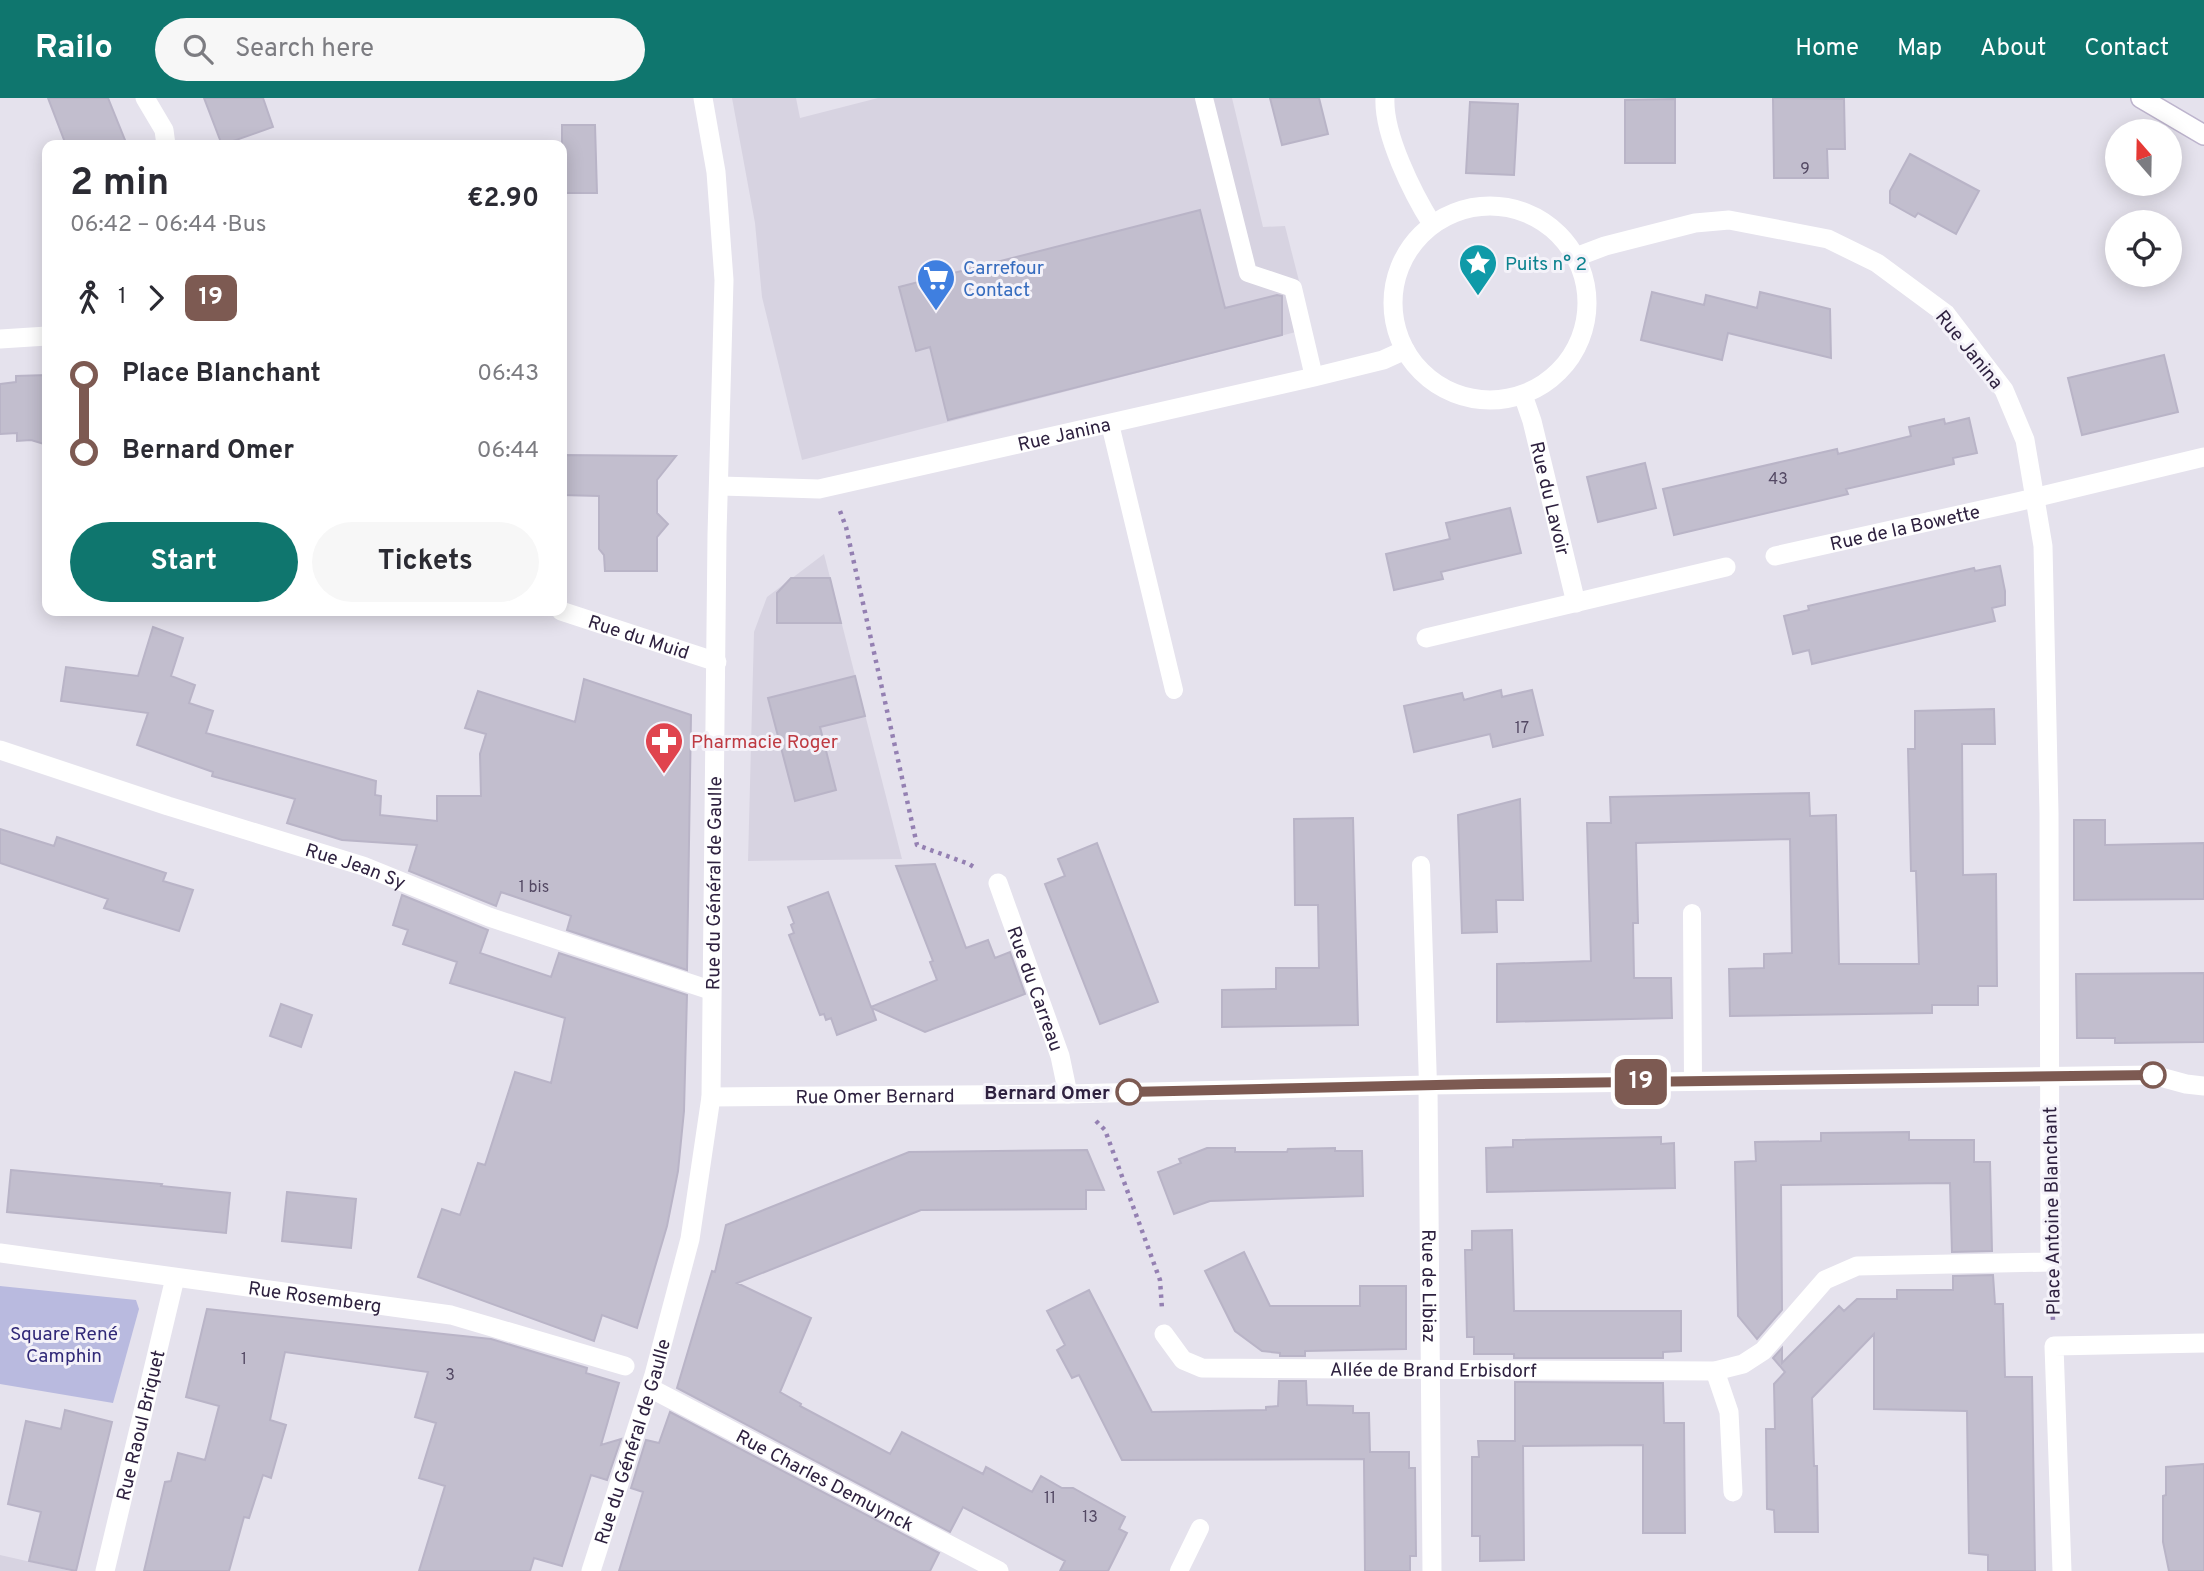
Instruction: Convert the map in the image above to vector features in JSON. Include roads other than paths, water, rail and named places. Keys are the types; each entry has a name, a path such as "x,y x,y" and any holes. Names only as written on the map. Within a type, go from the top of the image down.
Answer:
{"street":[{"path":"145,98 164,130 165,140"},
{"name":"Rue du Général de Gaulle","path":"591,1571 650,1388 690,1238 711,1097 710,990 717,535 724,280 716,172 704,98"},
{"path":"1385,98 1384,109 1397,151 1418,201 1432,224"},
{"path":"2141,98 2204,135"},
{"path":"1499,205 1522,210 1543,220 1562,235 1576,257 1585,276 1588,299 1586,323 1578,345 1566,365 1548,381 1523,395 1481,400 1459,395 1437,385 1419,370 1405,351 1396,329 1392,306 1395,282 1402,260 1432,224 1453,213 1476,206 1499,205"},
{"name":"Rue Janina","path":"1576,257 1605,246 1695,223 1729,220 1828,239 1877,263 1946,314 2004,390 2025,440 2043,546 2049,813"},
{"path":"0,339 42,337"},
{"name":"Rue Janina","path":"720,486 819,489 1314,377 1383,360 1405,351"},
{"name":"Rue du Lavoir","path":"1523,395 1532,421 1576,603"},
{"name":"Rue de la Bowette","path":"1775,556 2204,457"},
{"path":"1426,638 1726,567"},
{"name":"Rue du Muid","path":"567,613 717,662"},
{"name":"Rue Jean Sy","path":"0,750 168,806 363,866 489,917 710,990"},
{"name":"Place Antoine Blanchant","path":"2049,813 2050,1262"},
{"name":"Rue du Carreau","path":"998,883 1060,1056 1068,1094"},
{"path":"2049,1076 2153,1075 2204,1086"},
{"name":"Rue Omer Bernard","path":"711,1097 1068,1094 1428,1085 2049,1076"},
{"name":"Rue de Libiaz","path":"1428,1085 1432,1571"},
{"name":"Rue Rosemberg","path":"0,1253 451,1315 625,1366"},
{"name":"Allée de Brand Erbisdorf","path":"1164,1334 1183,1360 1202,1368 1715,1371 1743,1364 1763,1351 1825,1280 1857,1266 2050,1262"},
{"name":"Rue Raoul Briquet","path":"105,1571 175,1278"},
{"path":"2062,1571 2054,1346 2204,1343"},
{"path":"1715,1371 1729,1412 1734,1492"},
{"name":"Rue Charles Demuynck","path":"650,1388 999,1571"}],"lane":[{"path":"1204,98 1248,273 1293,288 1314,377"},
{"path":"1110,424 1174,690"},
{"path":"1422,865 1428,1085"},
{"path":"1692,913 1693,1081"},
{"path":"1179,1571 1200,1528"}],"place":[{"name":"Puits n° 2","path":"1478,297"},
{"name":"Carrefour Contact","path":"936,312"},
{"name":"Pharmacie Roger","path":"664,775"},
{"name":"Bernard Omer","path":"1129,1092"}],"park label":[{"name":"Square René Camphin","path":"64,1344"}]}
